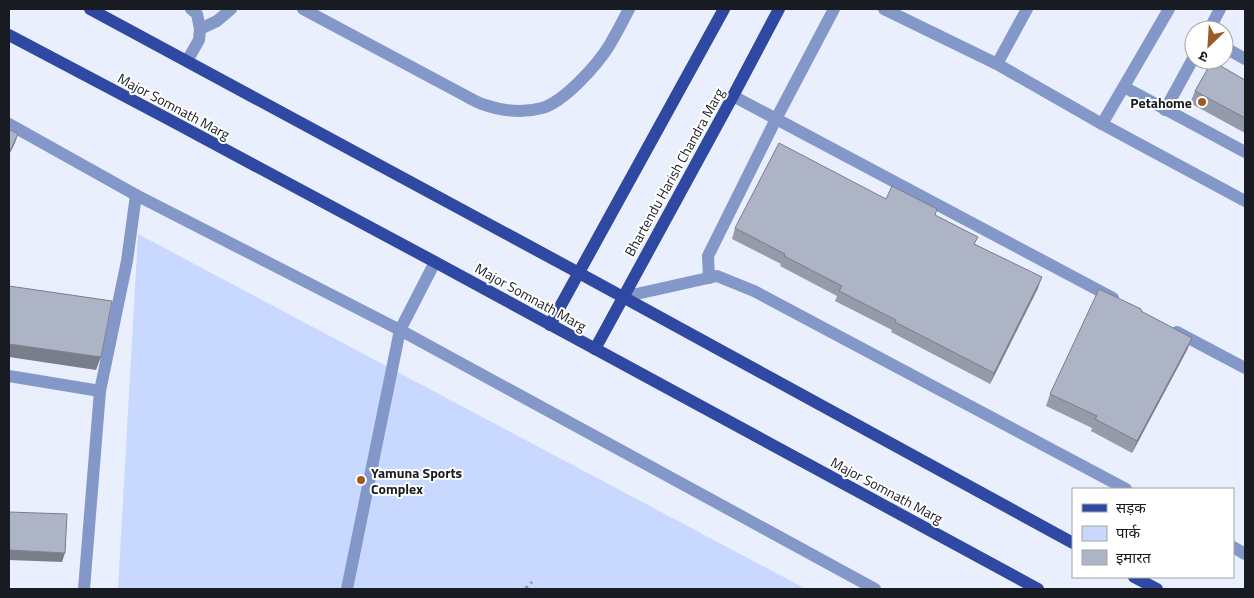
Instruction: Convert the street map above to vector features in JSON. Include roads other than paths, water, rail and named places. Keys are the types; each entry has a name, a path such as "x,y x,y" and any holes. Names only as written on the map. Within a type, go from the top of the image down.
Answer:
{"main road":[{"path":"90,9 1072,542"},
{"path":"550,325 724,9"},
{"name":"Bhartendu Harish Chandra Marg","path":"595,349 779,9"},
{"name":"Major Somnath Marg","path":"9,35 434,262 1038,589"},
{"path":"1136,578 1157,589"}],"street":[{"path":"187,61 199,40 200,29 197,14 191,9"},
{"path":"200,29 217,21 231,9"},
{"path":"303,9 485,105 504,110 518,111 543,107 576,86 608,47 630,9"},
{"path":"709,278 708,256 776,119 834,9"},
{"path":"884,9 997,64 1102,124 1245,201"},
{"path":"997,64 1028,9"},
{"path":"1102,124 1169,9"},
{"path":"1234,53 1245,59"},
{"path":"1165,110 1187,70"},
{"path":"1124,86 1245,152"},
{"path":"733,96 1125,304"},
{"path":"9,124 136,195 400,330 875,589"},
{"path":"84,589 100,391 127,260 136,195"},
{"path":"347,589 400,330 434,262"},
{"path":"623,297 717,276 754,291 1124,488"},
{"path":"1168,327 1245,368"},
{"path":"9,376 100,391"},
{"path":"1234,548 1245,554"}],"place":[{"name":"Petahome","path":"1202,102"},
{"name":"Yamuna Sports Complex","path":"361,480"}]}
